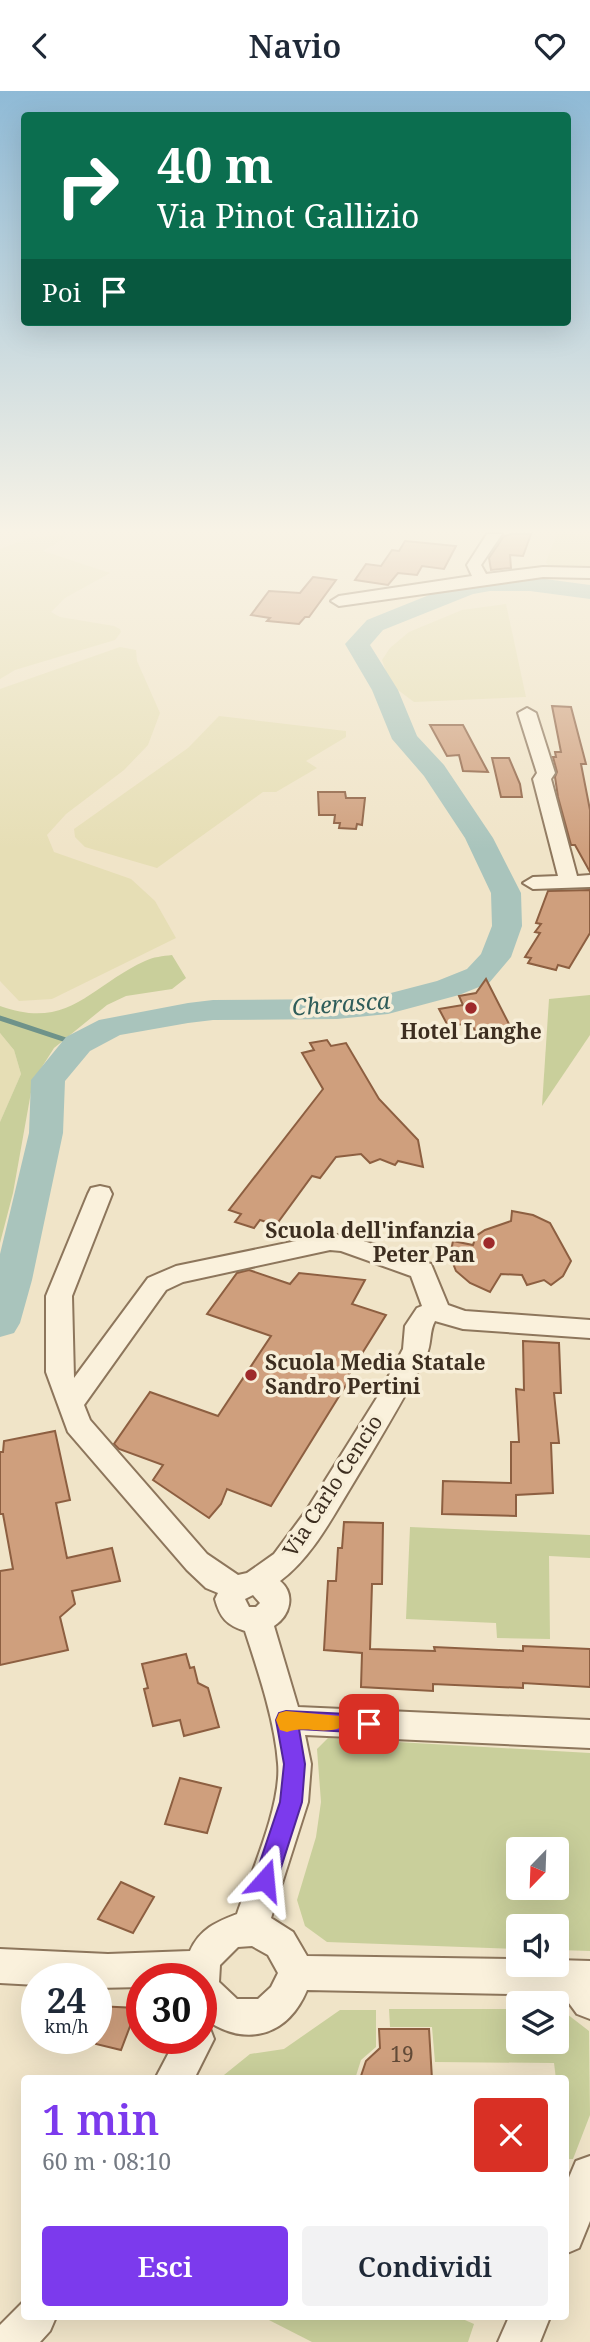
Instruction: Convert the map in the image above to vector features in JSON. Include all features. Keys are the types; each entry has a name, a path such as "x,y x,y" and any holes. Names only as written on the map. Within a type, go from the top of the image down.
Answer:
{"street":[{"path":"527,713 546,773 541,779 569,882"},
{"path":"533,883 590,881"},
{"path":"100,1194 59,1296 59,1372 70,1404 78,1425 197,1562 216,1579 246,1585"},
{"path":"70,1404 157,1284 176,1275 330,1242 343,1243 422,1270 437,1311 463,1320 590,1329"},
{"name":"Via Carlo Cencio","path":"246,1585 284,1562 316,1519 416,1349 420,1319 437,1311"},
{"path":"246,1585 230,1599 232,1611 243,1619 257,1620 286,1720 295,1764 291,1802 250,1929"},
{"path":"286,1720 590,1734"},
{"path":"209,1963 211,1946 222,1936 250,1929 276,1938 286,1948 296,1973 283,2002 272,2012 243,2019 228,2015 217,2005"},
{"path":"0,1966 108,1971 126,1975"},
{"path":"296,1973 584,1986"},
{"path":"176,2075 188,2054"},
{"path":"569,2225 590,2175"},
{"path":"12,2342 33,2320"},
{"path":"519,2342 529,2320"}],"shaded area":[{"path":"0,639 116,639 15,670 0,679"},
{"path":"401,639 514,639 526,697 414,702 390,684 382,660"},
{"path":"120,647 136,650 137,661 160,713 148,745 124,770 66,814 47,835 54,852 131,879 155,901 176,938 52,999 19,1001 0,981 0,689"},
{"path":"219,716 346,731 346,737 306,761 317,768 276,792 263,792 157,868 85,847 75,837 74,829 188,748"},
{"path":"0,1033 14,1050 21,1074 0,1122"}],"green space":[{"path":"172,955 186,978 172,989 126,996 107,1005 54,1048 33,1081 13,1193 0,1243 0,1122 21,1074 14,1050 0,1033 0,1006 24,1012 44,1013 62,1009 145,961"},
{"path":"590,995 590,1035 542,1106 549,999"},
{"path":"410,1527 590,1535 590,1558 549,1556 550,1639 497,1638 496,1623 406,1619"},
{"path":"328,1738 590,1753 590,1951 569,1950 569,1914 506,1914 506,1949 327,1942 305,1926 297,1900 316,1837 321,1802 317,1749"},
{"path":"389,2009 506,2009 506,2054 569,2054 569,2016 589,2031 590,2115 573,2159 569,2159 569,2075 556,2075 554,2063 435,2062 432,2027 390,2027"},
{"path":"340,2010 376,2010 376,2047 361,2060 356,2075 224,2075 250,2054 284,2049"},
{"path":"269,2320 465,2320 474,2324 468,2342 312,2342"}],"building":[{"path":"552,706 571,707 586,764 581,764 590,810 590,872 575,845 571,845 558,797 555,777 557,772 553,757 556,757 555,752 561,752"},
{"path":"430,725 463,725 488,772 463,771 459,755 447,756"},
{"path":"492,758 509,758 520,784 522,797 501,797"},
{"path":"318,792 345,792 346,798 365,798 362,825 357,824 356,829 339,828 340,823 334,823 335,815 319,815"},
{"path":"590,890 590,933 569,968 558,965 556,970 528,963 531,958 525,957 540,933 535,932 541,924 536,923 548,891"},
{"name":"Hotel Langhe","path":"486,979 510,1026 475,1031 471,1023 448,1026 439,1009 463,1005 459,996 476,993"},
{"path":"327,1040 331,1046 346,1043 379,1099 418,1140 423,1167 398,1161 395,1165 380,1159 370,1163 361,1154 336,1157 320,1178 312,1176 276,1225 260,1220 254,1228 235,1222 241,1214 229,1210 323,1089 302,1053 314,1050 310,1043"},
{"path":"512,1211 533,1215 550,1223 571,1261 563,1276 551,1285 544,1280 527,1285 522,1275 501,1274 490,1292 470,1283 456,1271 450,1256 453,1241 473,1245 476,1236 485,1230 511,1221"},
{"name":"Scuola Media Statale Sandro Pertini","path":"249,1270 290,1284 299,1273 365,1280 352,1304 386,1315 271,1506 227,1489 221,1504 209,1518 153,1480 163,1465 119,1449 114,1444 150,1392 218,1416 271,1336 207,1314 237,1273"},
{"path":"523,1341 559,1343 561,1393 554,1393 559,1443 551,1443 553,1493 516,1495 516,1516 442,1514 443,1481 511,1483 511,1442 519,1442 516,1389 524,1390"},
{"path":"55,1431 70,1500 56,1503 67,1558 112,1548 120,1581 72,1591 75,1604 60,1617 68,1650 0,1665 0,1571 13,1569 3,1514 0,1514 0,1452 3,1452 4,1441"},
{"path":"344,1522 383,1523 382,1584 372,1584 370,1649 435,1651 434,1647 523,1651 523,1646 590,1649 590,1687 523,1683 523,1688 433,1684 433,1691 361,1687 362,1653 324,1650 328,1581 336,1581 338,1548 342,1548"},
{"path":"186,1654 190,1668 194,1667 198,1683 208,1688 219,1727 184,1736 180,1720 153,1726 144,1689 148,1688 142,1664"},
{"path":"180,1778 221,1788 207,1833 165,1824"},
{"path":"121,1882 154,1897 133,1933 98,1919"},
{"path":"112,2007 126,2007 126,2037 121,2050 112,2048"},
{"path":"379,2029 429,2029 432,2075 361,2075 366,2061 380,2048"}],"waterway":[{"name":"Cherasca","path":"0,1323 13,1280 46,1133 48,1080 78,1044 111,1027 188,1013 213,1010 337,1009 388,1004 448,988 478,976 495,957 507,926 506,893 479,838 434,771 405,739 385,690 357,644 362,639"},
{"path":"0,1018 78,1044"}],"slow traffic":[{"path":"287,1723 286,1720 332,1722"}],"place":[{"name":"Hotel Langhe","path":"471,1008"},
{"name":"Scuola dell'infanzia Peter Pan","path":"489,1243"},
{"name":"Scuola Media Statale Sandro Pertini","path":"251,1375"}],"route":[{"path":"265,1880 291,1802 295,1764 286,1720 369,1724"}]}
